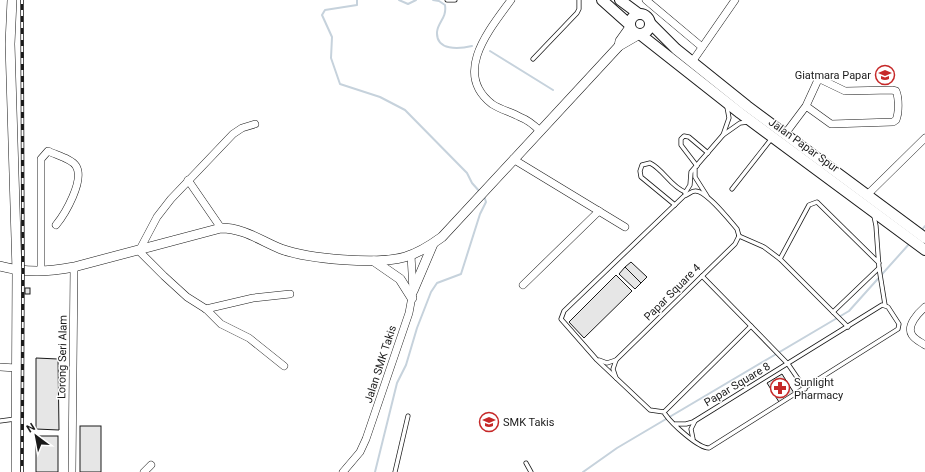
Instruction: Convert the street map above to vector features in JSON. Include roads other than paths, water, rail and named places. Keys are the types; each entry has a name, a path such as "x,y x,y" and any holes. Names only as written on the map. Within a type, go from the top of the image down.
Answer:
{"main road":[{"path":"12,0 10,44 14,127 17,271 16,472"},
{"name":"Jalan Papar Spur","path":"602,0 635,30 725,102 871,210 917,237 925,250"},
{"path":"620,0 639,14 648,17 651,24 692,62 867,195 917,237"},
{"path":"635,30 633,16 639,14"},
{"path":"0,266 17,271 41,271 74,267 139,251 221,228 238,230 293,253 314,257 373,261 393,260 411,255 433,244 447,232 619,46 620,41 635,30 647,32 651,24"},
{"path":"412,295 433,244"},
{"path":"373,261 400,279 412,295"}],"street":[{"path":"511,0 492,26 475,57 475,76 479,87 492,104 521,117 540,130"},
{"path":"646,0 702,47"},
{"path":"692,62 734,0"},
{"path":"785,134 806,106 817,82 820,79 825,80 843,90 892,90 896,91 898,95 898,116 893,122 832,124 806,106"},
{"path":"255,124 242,128 233,134 188,180 157,217 139,251 152,266 187,297 206,309 221,324 249,338 284,366"},
{"path":"867,195 925,138"},
{"path":"41,271 41,158 48,151 74,163 78,172 77,186 56,226"},
{"path":"513,159 625,227"},
{"path":"188,180 221,228"},
{"path":"523,285 599,211"},
{"name":"Jalan SMK Takis","path":"343,472 360,452 366,439 412,295 411,255"},
{"name":"Lorong Seri Alam","path":"72,472 74,267"},
{"path":"206,309 253,298 290,294"},
{"path":"925,308 916,316 910,331 912,336 925,346"},
{"path":"0,367 16,368"},
{"path":"144,472 151,466"}],"lane":[{"path":"447,0 455,0"},
{"path":"533,59 577,13 579,9 579,0"},
{"path":"723,135 729,118 725,102"},
{"path":"753,122 740,123 723,135 690,174 690,185 684,194 563,313 563,322 616,379 650,410 665,414 694,442 702,447 709,448 805,389 898,329 899,324 888,307 885,305 879,265 876,221 871,210"},
{"path":"708,153 688,137 684,136 681,139 681,145 696,168 695,176 707,196 737,229 739,236 764,247 780,259 848,327"},
{"path":"732,189 773,138"},
{"path":"675,204 641,177 640,171 642,165 650,163 655,166 684,194"},
{"path":"684,194 697,191 707,196"},
{"path":"780,259 809,204 818,202 879,265"},
{"name":"Papar Square 4","path":"616,360 735,244 739,236"},
{"path":"833,312 879,265"},
{"path":"702,276 782,357 805,389"},
{"name":"Papar Square 8","path":"674,423 686,424 696,420 885,305"},
{"path":"665,414 751,326"},
{"path":"598,360 607,363 616,360"},
{"path":"616,360 613,369 616,379"},
{"path":"395,472 408,416"},
{"path":"0,421 16,419"},
{"path":"694,442 692,429 696,420"},
{"path":"526,463 531,472"}],"waterway":[{"path":"357,0 357,5 325,10 322,15 332,37 331,58 340,84 380,97 405,110 467,173 472,183 480,192"},
{"path":"399,0 408,4 416,0"},
{"path":"433,0 439,1 445,5 444,17 437,32 440,43 444,46 455,48 472,46"},
{"path":"490,51 553,90"},
{"path":"375,472 397,383 406,365 417,328 431,292 437,283 461,274 480,214 486,202 484,196"},
{"path":"921,231 925,226"},
{"path":"583,472 617,448 849,311 910,243"}],"railway":[{"path":"22,0 22,472"}],"place":[{"name":"Giatmara Papar","path":"885,75"},
{"name":"Sunlight Pharmacy","path":"780,388"},
{"name":"SMK Takis","path":"489,422"}]}
